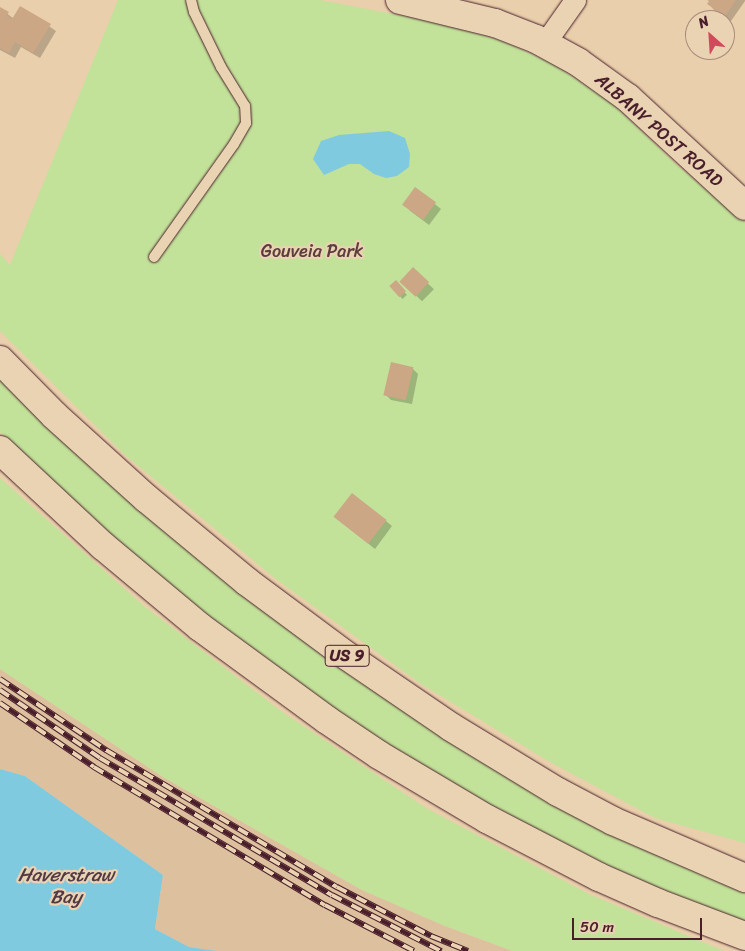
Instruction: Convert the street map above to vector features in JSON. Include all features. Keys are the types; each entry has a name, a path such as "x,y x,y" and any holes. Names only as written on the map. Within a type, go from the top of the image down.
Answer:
{"main road":[{"name":"ALBANY POST ROAD","path":"400,0 494,23 544,44 578,62 628,98 745,206"},
{"name":"US 9","path":"0,360 54,414 147,499 246,580 346,656 451,727 558,792 622,825 745,878"},
{"path":"0,450 103,546 200,627 258,671 372,750 488,819 599,877 658,903 745,936"}],"street":[{"path":"544,44 575,0"}],"lane":[{"path":"154,257 234,144 246,123 245,106 217,59 194,12 191,0"}],"shaded area":[{"path":"0,669 163,777 362,890 445,926 513,951 217,951 189,947 155,929 163,875 25,776 0,769"}],"green space":[{"name":"Gouveia Park","path":"118,0 320,0 440,23 503,41 555,65 612,103 678,166 745,222 745,843 655,818 550,762 421,684 276,579 125,455 0,331 0,254 10,265"},
{"path":"0,376 257,604 745,889 745,921 703,907 603,865 441,780 316,699 228,635 122,547 0,432"},
{"path":"0,478 144,606 281,711 426,808 589,894 724,951 513,951 445,926 362,890 163,777 0,669"}],"water":[{"path":"389,131 405,138 410,154 409,167 397,176 386,178 374,174 360,164 349,164 324,175 313,159 321,141 339,135"},
{"name":"Haverstraw Bay","path":"0,769 25,776 163,875 155,929 189,947 217,951 0,951"}],"building":[{"path":"707,0 736,0 729,10 716,10 707,4 709,1"},
{"path":"20,6 51,24 33,53 15,42 9,53 0,48 0,7 9,12 6,16 12,19"},
{"path":"415,187 436,202 423,220 402,205"},
{"path":"413,267 429,282 415,297 399,282"},
{"path":"396,280 406,291 399,297 389,286"},
{"path":"391,362 413,367 406,400 383,395"},
{"path":"352,493 387,520 368,544 334,517"}],"railway":[{"path":"0,679 106,750 337,887 431,936 468,951"},
{"path":"0,690 100,758 332,895 441,951"},
{"path":"0,703 94,767 325,905 414,951"}]}
